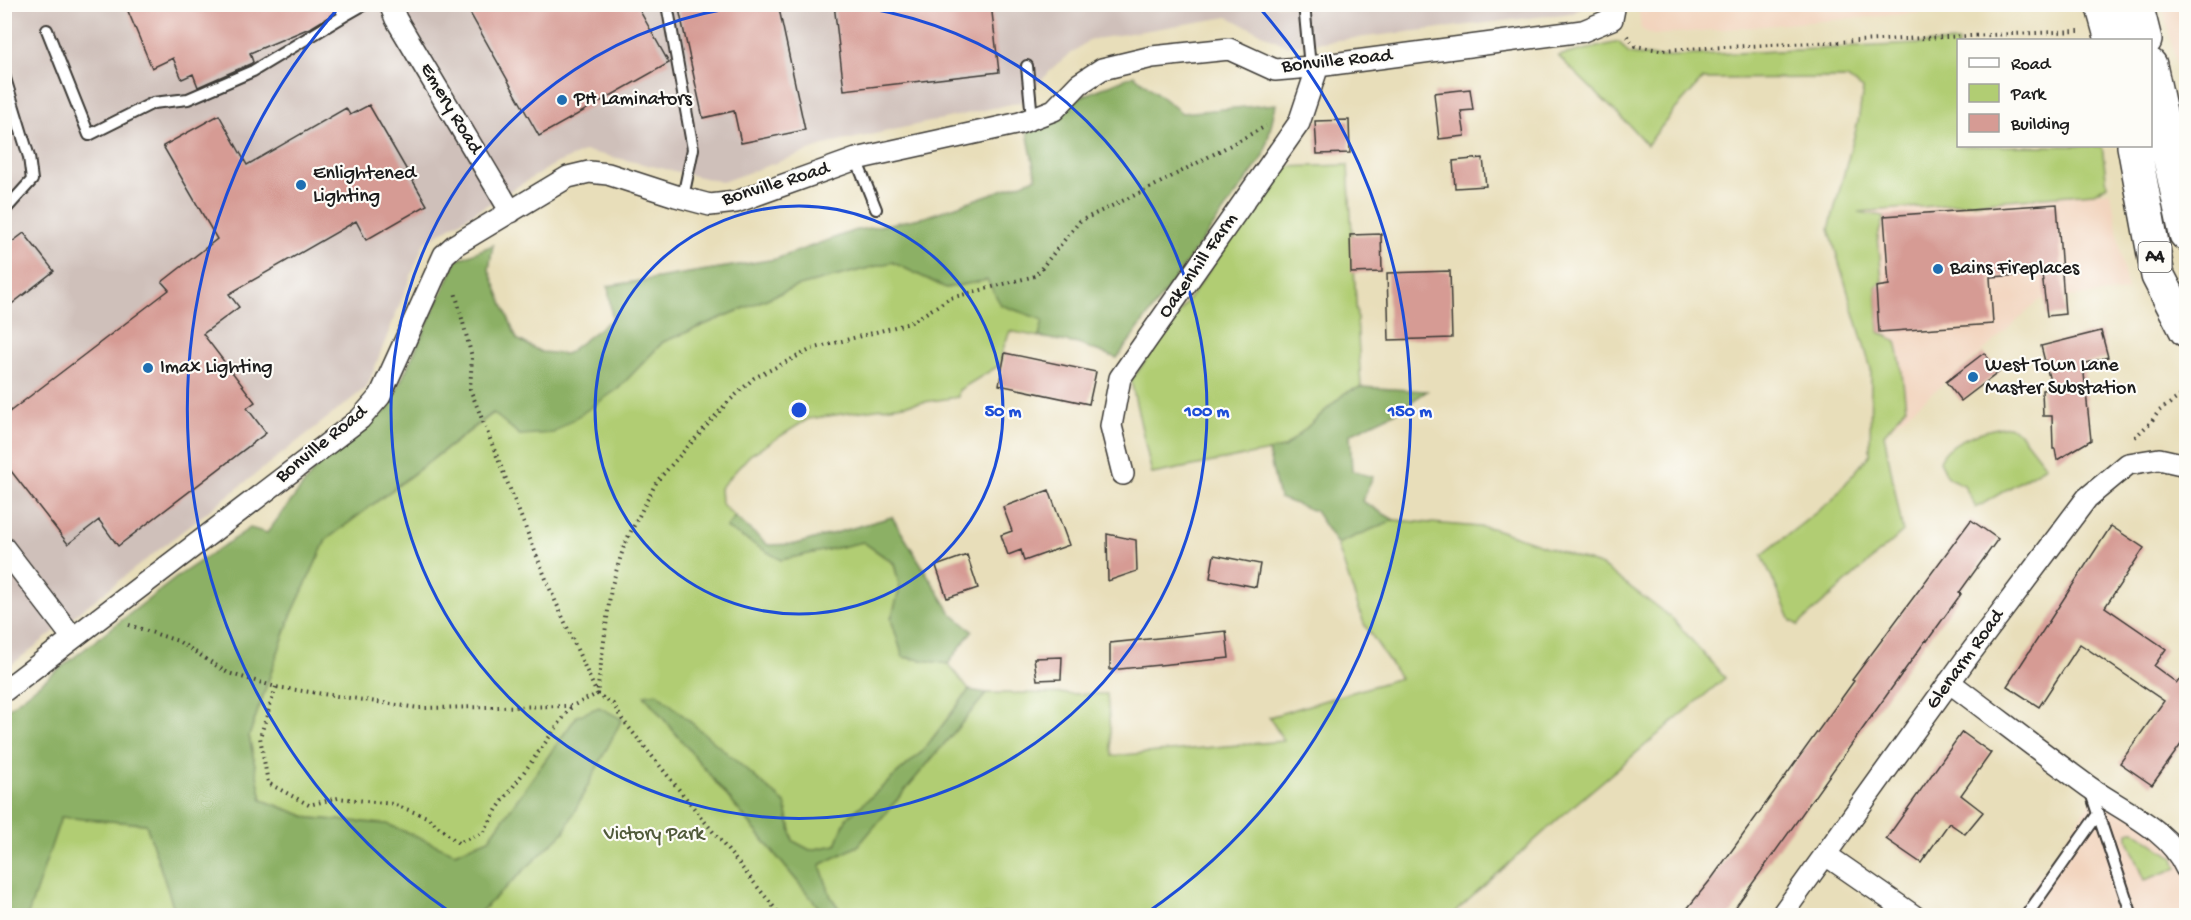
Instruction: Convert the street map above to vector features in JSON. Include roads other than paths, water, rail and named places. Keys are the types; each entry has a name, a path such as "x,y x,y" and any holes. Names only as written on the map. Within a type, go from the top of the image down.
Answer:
{"highway":[{"path":"2136,4 2145,39"},
{"name":"A4","path":"2152,70 2187,234"},
{"name":"A4","path":"2134,147 2158,276 2187,330"}],"street":[{"name":"Emery Road","path":"390,4 396,19 511,212"},
{"name":"Bonville Road","path":"4,691 360,419 380,396 444,255 455,245 568,177 589,172 608,174 710,205 736,202 856,159 1020,123 1054,110 1079,84 1102,69 1152,57 1229,49 1275,70 1314,67 1583,31 1613,12"},
{"name":"Oakenhill Farm","path":"1123,474 1111,426 1120,378 1299,123 1314,67"},
{"name":"Glenarm Road","path":"1781,915 1949,682 2087,498 2128,464 2159,459 2187,465"},
{"path":"4,548 73,638"},
{"path":"1949,682 2089,787 2169,840 2180,853 2187,868"},
{"path":"1826,855 1914,915"}],"lane":[{"path":"339,4 344,16"},
{"path":"47,30 88,135 153,103 188,99 253,71 365,4"},
{"path":"665,4 668,10 693,149 683,197"},
{"path":"1304,4 1314,67"},
{"path":"1027,66 1032,118"},
{"path":"4,75 29,157 32,180 4,211"},
{"path":"856,159 876,209"},
{"path":"2089,787 2132,915"},
{"path":"2026,915 2098,814"}],"place":[{"name":"PH Laminators","path":"562,100"},
{"name":"Enlightened Lighting","path":"301,185"},
{"name":"Bains Fireplaces","path":"1938,269"},
{"name":"Imax Lighting","path":"148,368"},
{"name":"West Town Lane Master Substation","path":"1973,377"}],"park label":[{"name":"Victory Park","path":"654,835"}]}
